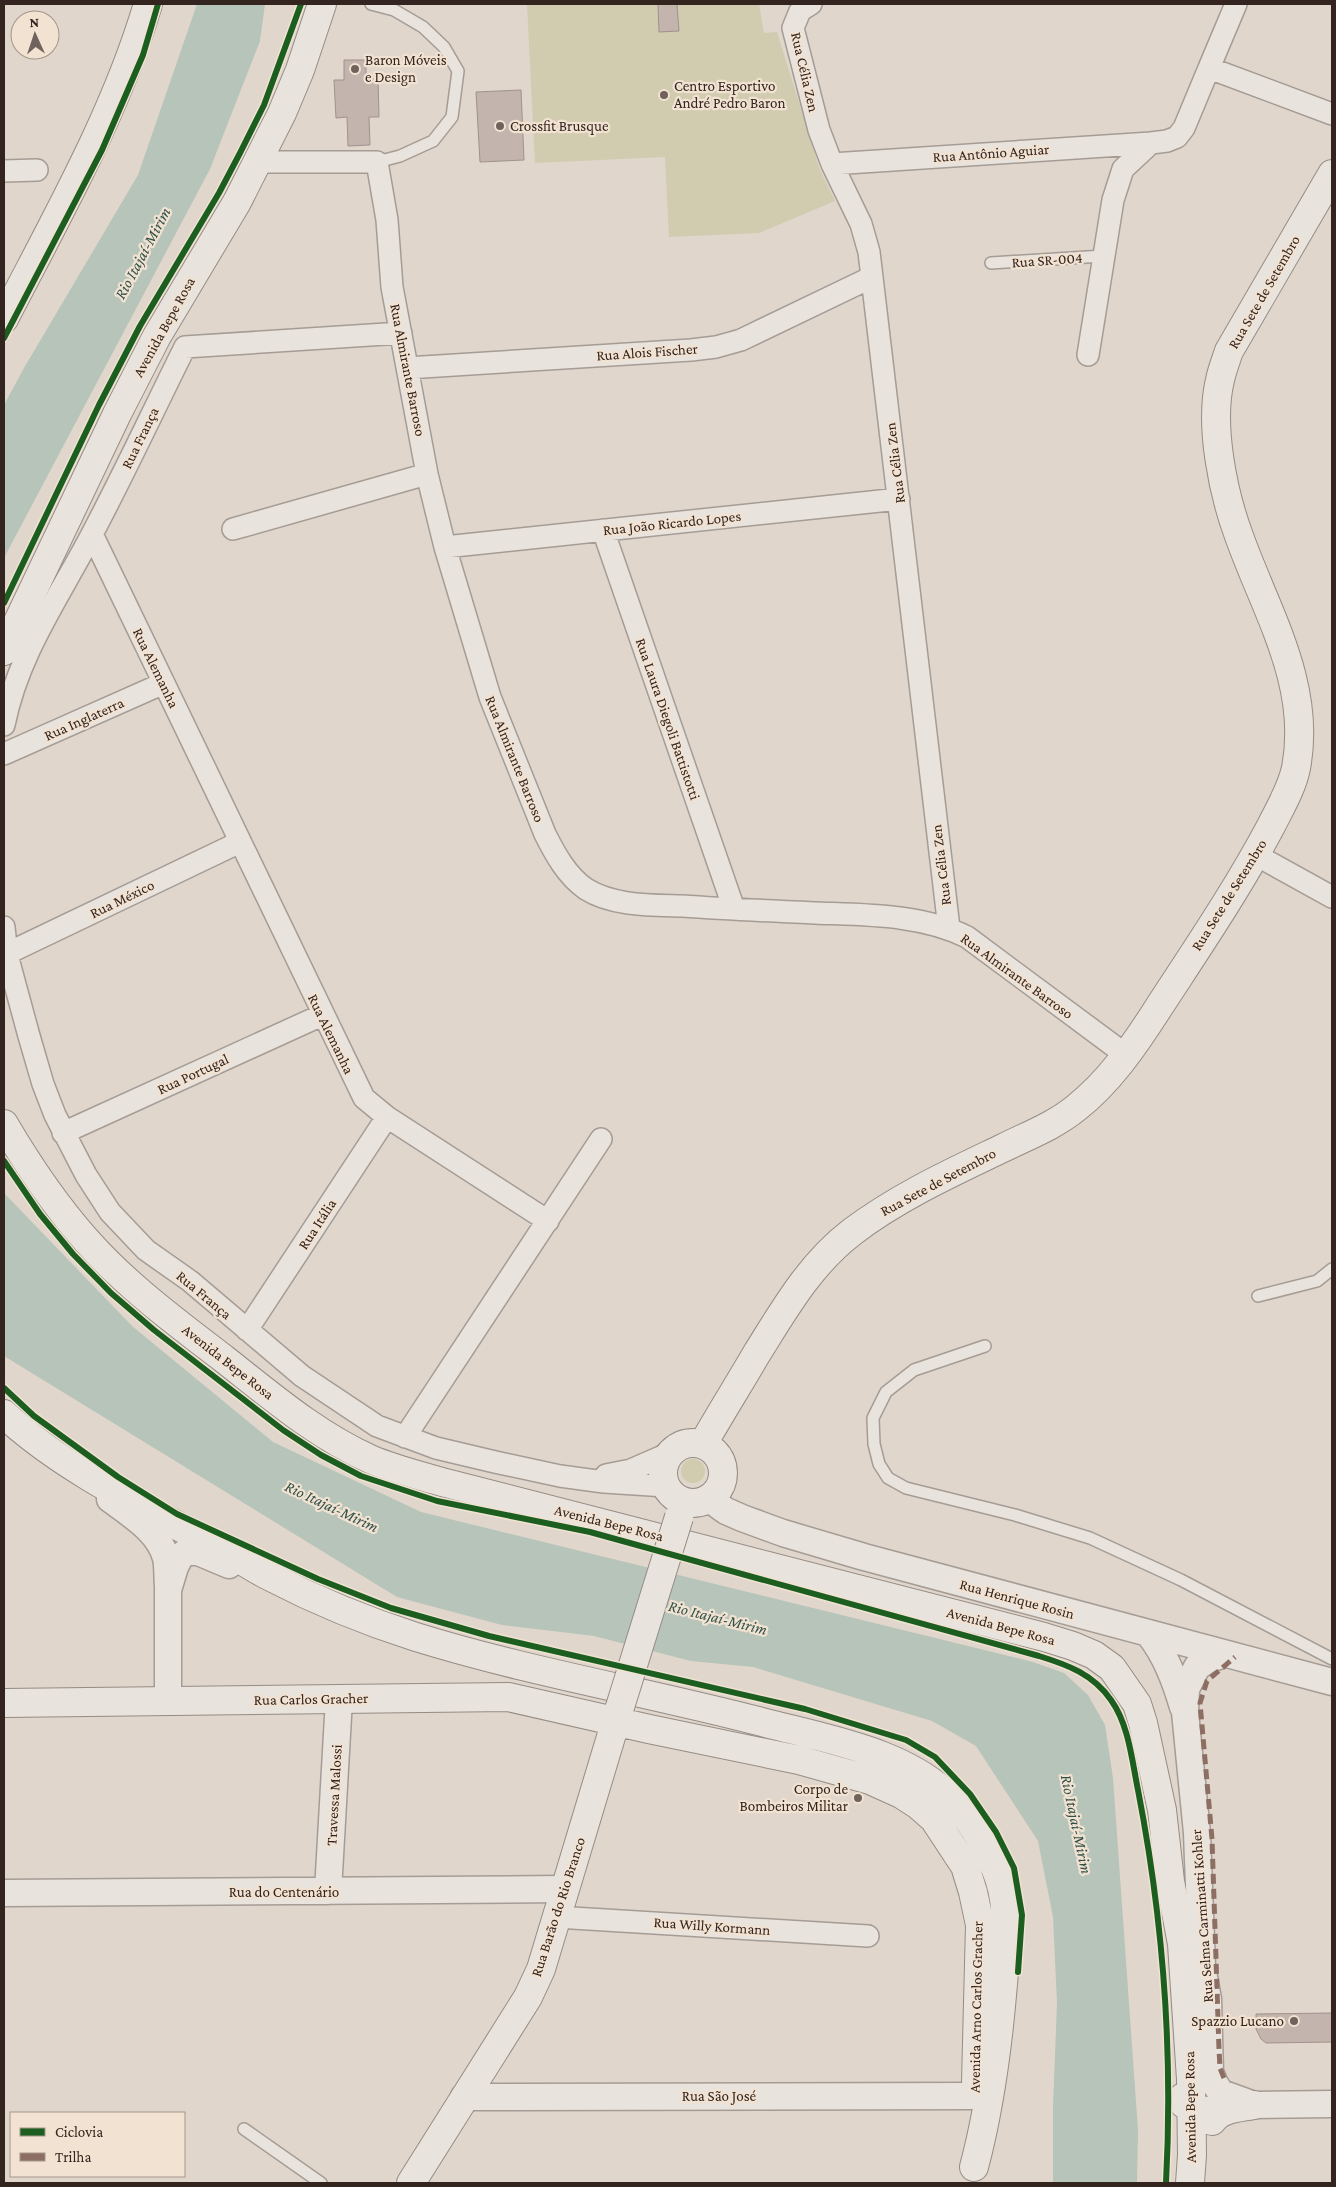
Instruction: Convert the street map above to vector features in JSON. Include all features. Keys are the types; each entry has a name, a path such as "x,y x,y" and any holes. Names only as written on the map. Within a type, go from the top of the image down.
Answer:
{"main road":[{"path":"4,318 94,146 134,52 148,4"},
{"name":"Avenida Bepe Rosa","path":"4,651 100,449 144,362 258,162 300,70 322,4"},
{"name":"Rua Sete de Setembro","path":"703,1444 777,1320 796,1292 828,1254 850,1233 880,1211 919,1189 1049,1126 1074,1110 1098,1089 1126,1055 1157,1010 1256,855 1287,796 1296,769 1300,738 1299,707 1293,676 1282,642 1229,507 1218,436 1217,406 1220,380 1229,351 1332,174"},
{"name":"Avenida Bepe Rosa","path":"4,1124 56,1202 88,1241 125,1278 166,1314 295,1415 331,1438 370,1458 442,1482 1044,1637 1094,1655 1112,1668 1128,1688 1137,1704 1143,1722 1162,1810 1170,1881 1182,1944 1191,2079 1192,2154 1190,2183"},
{"path":"4,1414 20,1428 77,1468 174,1526 223,1549 269,1576 327,1604 413,1636 489,1657 703,1706 857,1747 921,1774 955,1803 978,1836 999,1878 1006,1913 1005,1960 1000,2015 985,2127 973,2175"},
{"path":"685,1444 703,1444 718,1456 722,1464 721,1484 684,1501 663,1469 670,1453 685,1444"},
{"name":"Rua Barão do Rio Branco","path":"411,2183 528,1997 541,1969 684,1501"},
{"name":"Rua Carlos Gracher","path":"4,1703 508,1697 618,1714"},
{"name":"Avenida Arno Carlos Gracher","path":"618,1714 834,1768 870,1780 901,1794 934,1819 965,1866 980,1925 973,2175"},
{"name":"Avenida Bepe Rosa","path":"1170,1881 1170,1944 1176,2041 1177,2141 1175,2183"},
{"path":"1191,2079 1199,2050 1198,1998 1202,1966"},
{"path":"1176,2041 1182,2061 1182,2099 1184,2104 1192,2109 1225,2111 1254,2105"},
{"path":"1192,2154 1205,2129 1216,2116 1225,2111"}],"street":[{"name":"Rua Antônio Aguiar","path":"832,164 1167,141 1177,137 1184,128 1236,4"},
{"name":"Rua Célia Zen","path":"805,8 793,28 819,130 832,164 861,224 872,277 949,928"},
{"path":"1209,68 1332,114"},
{"path":"1088,355 1114,192 1122,169 1151,143"},
{"path":"258,162 377,162"},
{"name":"Rua Almirante Barroso","path":"377,162 387,220 392,287 427,474 445,547 490,698 545,834 565,868 585,888 615,900 641,904 864,915 916,921 949,928 967,938 1126,1055"},
{"path":"4,171 37,170"},
{"name":"Rua Alois Fischer","path":"407,368 716,347 741,340 872,277"},
{"name":"Rua França","path":"4,725 11,693 31,645 92,534 185,347 401,333"},
{"path":"233,529 427,474"},
{"name":"Rua João Ricardo Lopes","path":"445,547 899,499"},
{"name":"Rua Laura Diegoli Battistotti","path":"603,530 734,909"},
{"name":"Rua Alemanha","path":"92,534 357,1088 372,1107 548,1221"},
{"name":"Rua Inglaterra","path":"4,754 164,683"},
{"name":"Rua México","path":"6,955 240,842"},
{"path":"1256,855 1332,897"},
{"name":"Rua França","path":"4,927 6,955 43,1084 63,1133 86,1175 116,1218 146,1250 190,1282 246,1330 331,1397 377,1426 436,1448 494,1462 586,1479 684,1501"},
{"name":"Rua Portugal","path":"63,1133 322,1014"},
{"name":"Rua Itália","path":"246,1330 387,1117"},
{"path":"405,1438 601,1139"},
{"name":"Rua França","path":"586,1479 631,1470 670,1453"},
{"path":"77,1468 96,1489 134,1517 157,1538 166,1558 168,1590 168,1701"},
{"name":"Rua Henrique Rosin","path":"684,1501 726,1511 783,1533 892,1564 1332,1682"},
{"path":"168,1590 175,1567 180,1557 186,1552 198,1552 238,1568 269,1576"},
{"name":"Rua Selma Carminatti Kohler","path":"1149,1634 1170,1668 1185,1712"},
{"name":"Rua Selma Carminatti Kohler","path":"1226,1654 1207,1660 1197,1667 1186,1689 1185,1712 1197,1834 1202,1966 1208,1999 1210,2072 1214,2084 1221,2093 1254,2105 1332,2104"},
{"name":"Travessa Malossi","path":"328,1891 339,1698"},
{"name":"Rua do Centenário","path":"4,1893 564,1889"},
{"name":"Rua Willy Kormann","path":"556,1917 868,1936"},
{"name":"Rua São José","path":"464,2097 975,2096"}],"lane":[{"path":"371,4 394,10 423,27 444,47 458,71 452,117 433,141 400,156 377,162"},
{"name":"Rua SR-004","path":"991,263 1103,256"},
{"path":"1258,1296 1317,1281 1332,1269"},
{"path":"985,1346 914,1370 886,1392 873,1418 874,1444 879,1464 888,1478 906,1488 1014,1515 1090,1538 1181,1580 1332,1659"},
{"path":"244,2129 322,2183"}],"shaded area":[{"name":"Centro Esportivo André Pedro Baron","path":"527,4 759,4 764,33 777,32 820,170 835,201 759,233 669,237 665,157 535,163"},
{"path":"693,1459 702,1462 705,1471 702,1480 693,1483 684,1480 681,1471 684,1462"}],"water":[{"name":"Rio Itajaí-Mirim","path":"197,4 265,4 260,41 210,169 4,558 4,405 138,175"},
{"name":"Rio Itajaí-Mirim","path":"4,1193 132,1326 273,1442 421,1512 1033,1662 1064,1673 1088,1695 1105,1725 1113,1778 1138,2130 1137,2183 1053,2183 1053,2107 1057,2003 1053,1917 1038,1841 976,1746 932,1721 753,1667 691,1661 594,1636 502,1625 397,1597 4,1356"}],"building":[{"path":"658,4 677,4 679,31 659,32"},
{"path":"344,60 366,60 366,79 378,79 379,117 369,117 370,145 348,146 347,117 336,118 334,80 344,80"},
{"name":"Crossfit Brusque","path":"521,90 524,160 480,162 476,92"},
{"name":"Spazzio Lucano","path":"1332,2013 1332,2042 1266,2043 1261,2039 1256,2029 1256,2014"}],"marked path":[{"path":"1224,2078 1220,2068 1212,1839 1200,1703 1207,1681 1235,1657"}],"cycle path":[{"path":"4,338 102,150 143,55 158,4"},
{"path":"4,603 99,405 140,326 219,193 264,105 301,4"},
{"path":"4,1161 40,1214 73,1254 111,1293 154,1330 283,1430 321,1455 361,1476 437,1501 590,1532 1039,1656 1070,1667 1096,1683 1111,1700 1126,1732 1132,1755 1154,1888 1160,1937 1167,2036 1168,2134 1166,2183"},
{"path":"4,1388 34,1416 118,1477 177,1514 318,1579 391,1608 489,1636 805,1709 906,1740 935,1757 970,1794 996,1832 1014,1868 1022,1915 1018,1972"}],"place":[{"name":"Baron Móveis e Design","path":"355,69"},
{"name":"Centro Esportivo André Pedro Baron","path":"664,95"},
{"name":"Crossfit Brusque","path":"500,126"},
{"name":"Corpo de Bombeiros Militar","path":"858,1798"},
{"name":"Spazzio Lucano","path":"1294,2021"}]}
